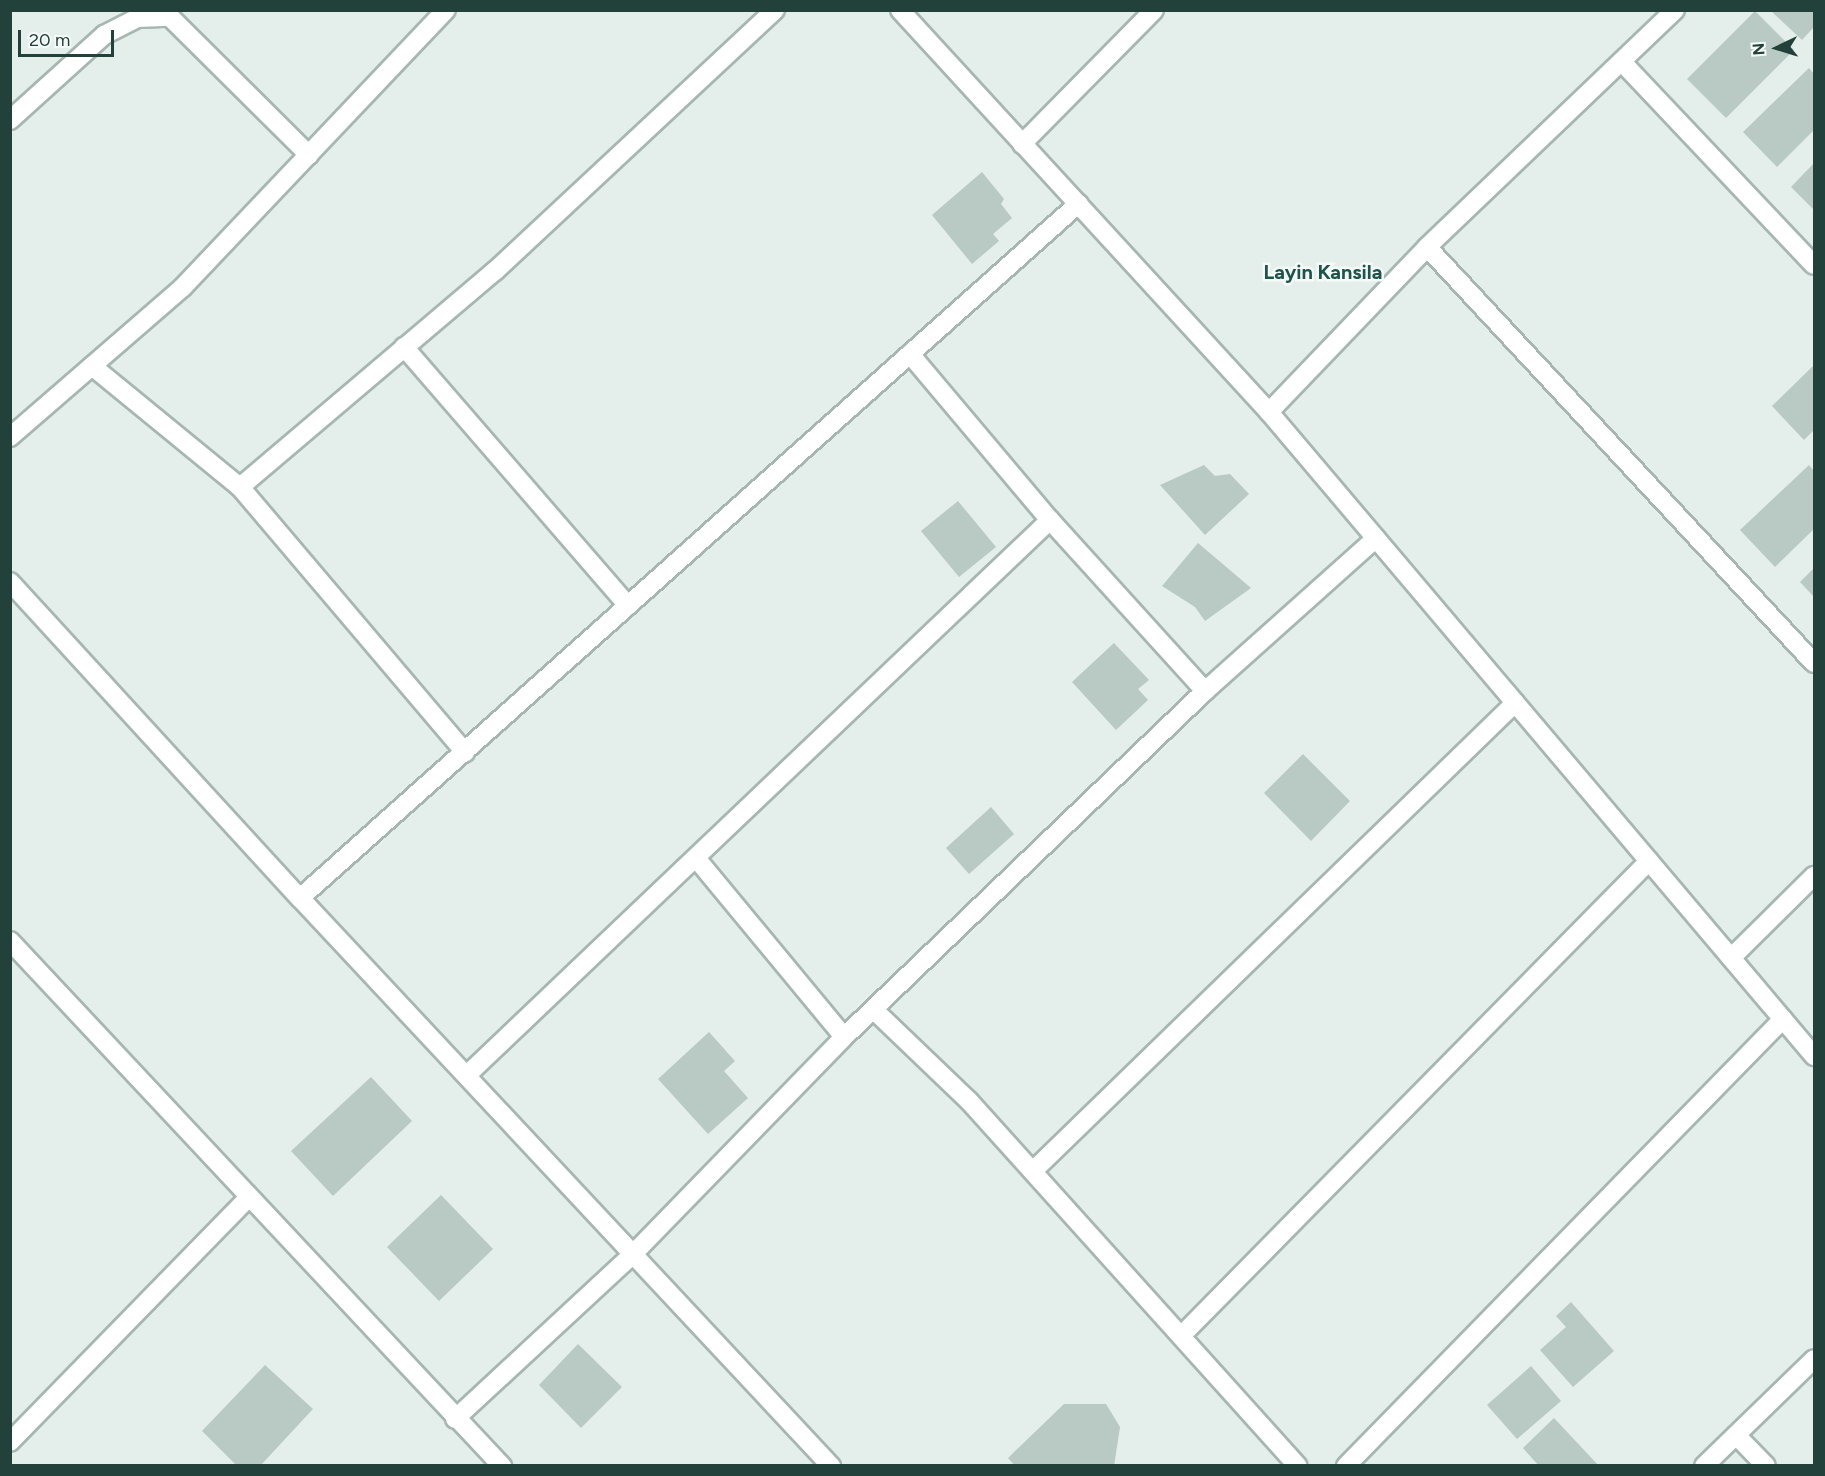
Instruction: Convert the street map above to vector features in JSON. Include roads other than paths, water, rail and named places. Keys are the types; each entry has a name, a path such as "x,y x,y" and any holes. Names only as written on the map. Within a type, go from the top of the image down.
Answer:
{"street":[{"path":"10,437 183,288 446,10"},
{"path":"240,487 495,271 775,10"},
{"path":"900,10 1269,412 1815,1056"},
{"path":"1022,144 1154,10"},
{"path":"1269,412 1427,247 1676,10"},
{"path":"10,120 104,35 137,18 167,14 309,155"},
{"path":"1622,62 1815,265"},
{"path":"300,898 1078,204"},
{"path":"1427,247 1815,663"},
{"path":"405,347 628,606"},
{"path":"910,354 1050,520 1205,692"},
{"path":"92,366 240,487 465,752"},
{"path":"466,1075 1050,520"},
{"path":"455,1419 634,1253 844,1037 1205,692 1376,538"},
{"path":"10,582 300,898 831,1466"},
{"path":"1033,1171 1515,703"},
{"path":"696,858 844,1037"},
{"path":"1181,1335 1649,861"},
{"path":"1731,958 1815,876"},
{"path":"10,941 455,1419 502,1466"},
{"path":"874,1010 969,1101 1299,1466"},
{"path":"1346,1466 1783,1019"},
{"path":"10,1442 248,1198"},
{"path":"1704,1466 1815,1359"},
{"path":"1736,1435 1766,1466"}],"district":[{"name":"Layin Kansila","path":"1323,272"}]}
